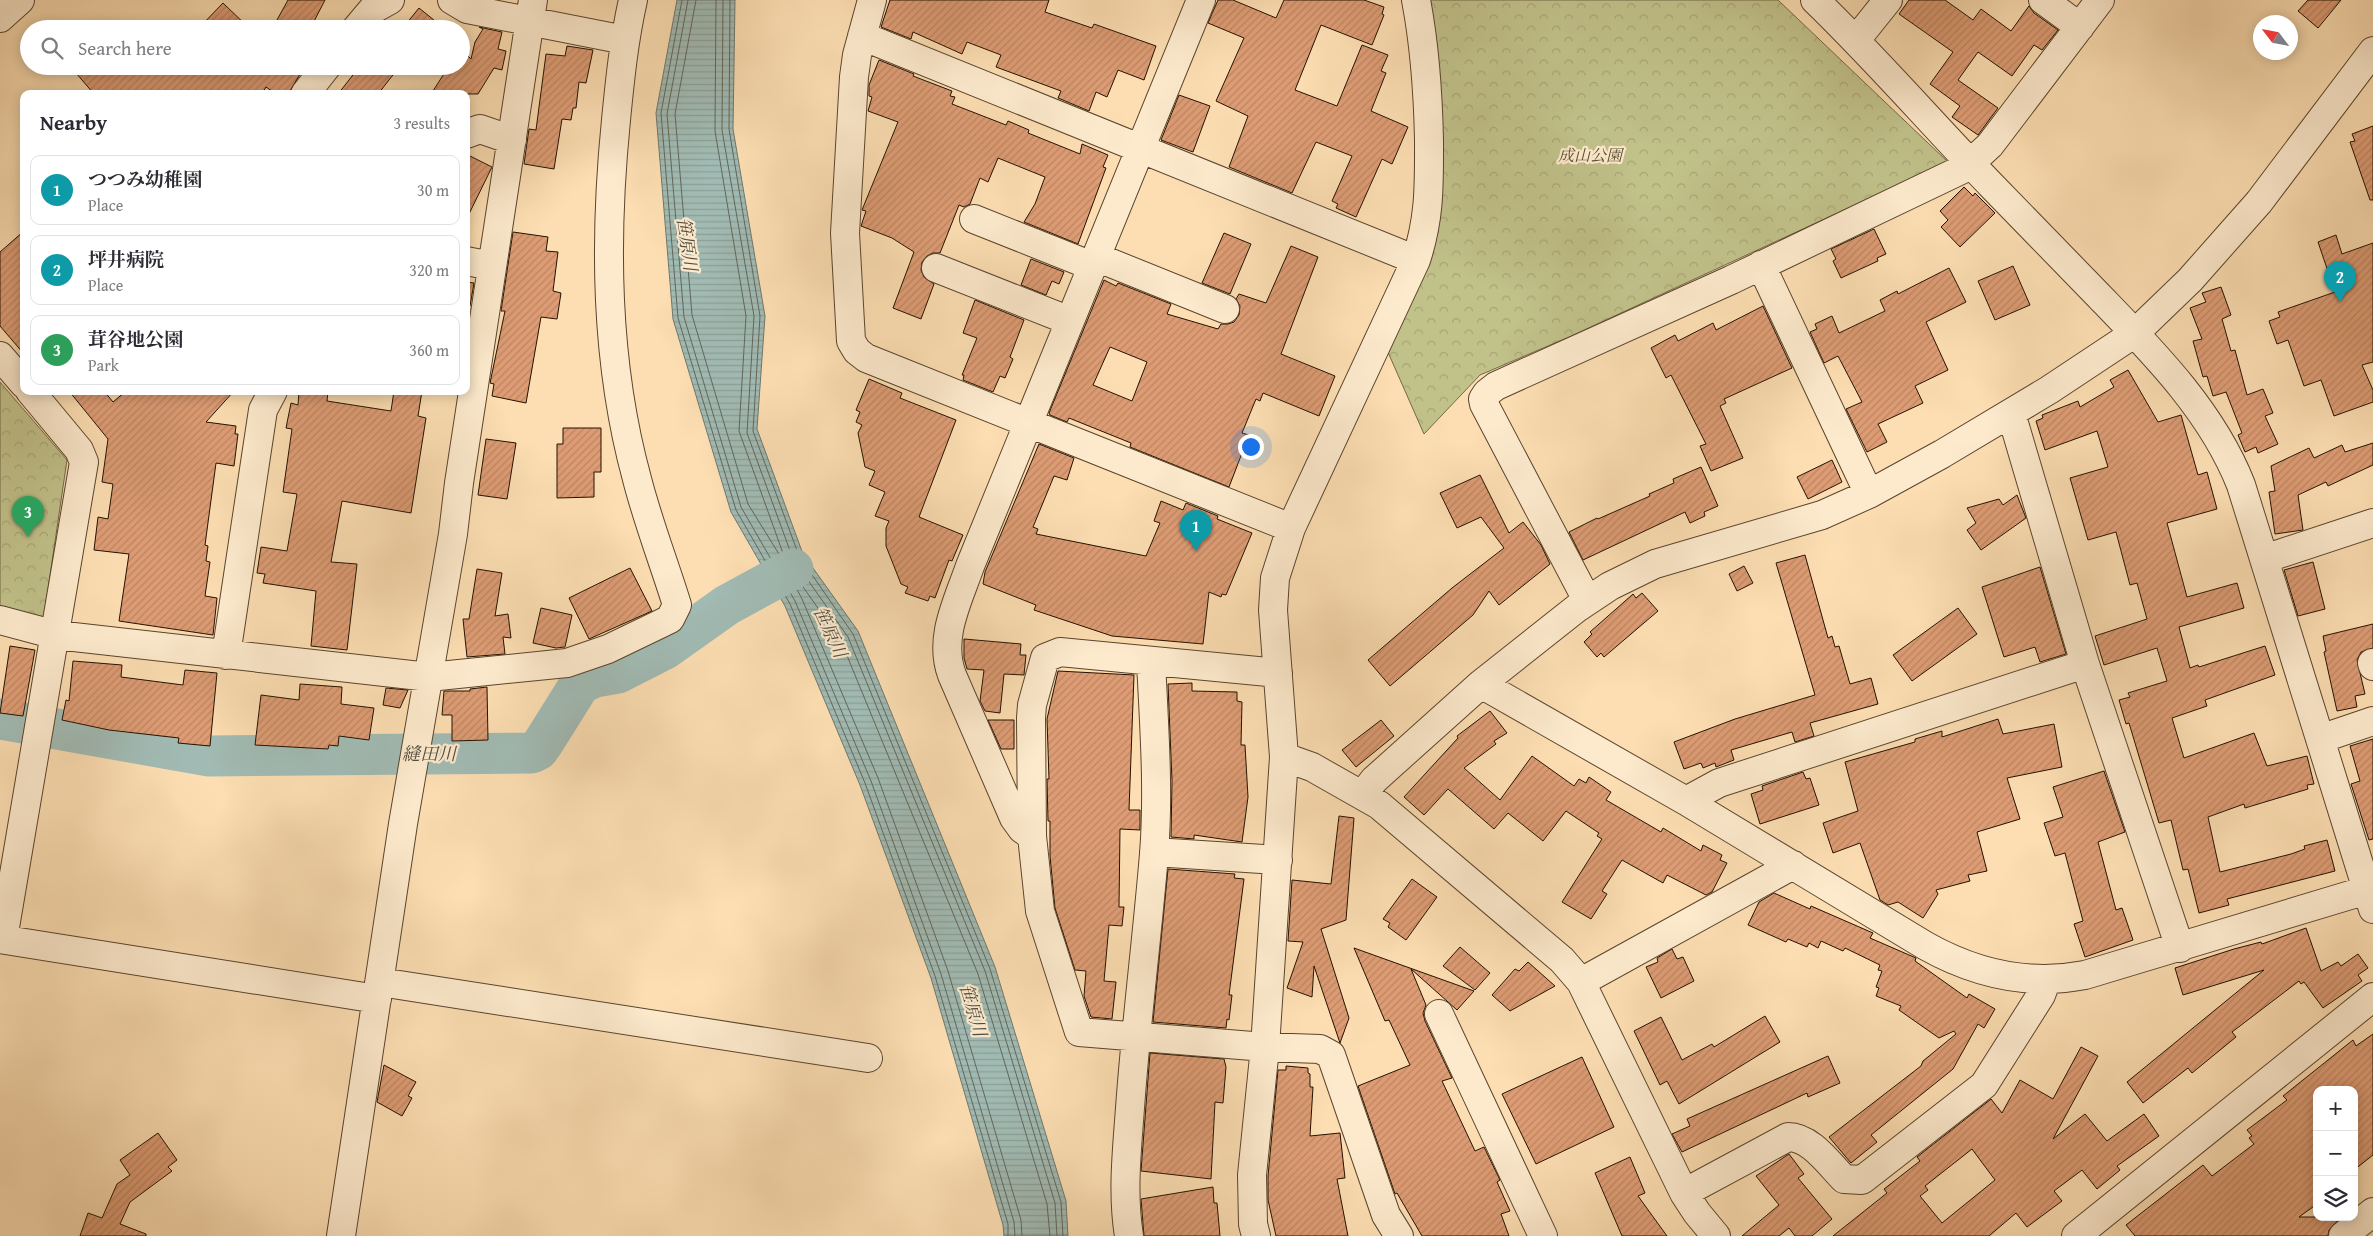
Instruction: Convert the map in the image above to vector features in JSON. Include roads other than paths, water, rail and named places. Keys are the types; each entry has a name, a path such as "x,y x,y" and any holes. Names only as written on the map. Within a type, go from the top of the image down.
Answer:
{"street":[{"path":"0,18 20,0"},
{"path":"364,20 372,10 390,0"},
{"path":"452,0 467,9 531,10 624,40"},
{"path":"0,620 56,635 429,677 567,663 608,650 670,619 676,611 677,605 637,479 626,431 611,334 608,293 609,206 624,40 632,0"},
{"path":"872,0 862,36 854,77 844,233 851,341 857,351 866,358 1291,528"},
{"path":"1032,836 1014,818 952,675 946,650 947,633 964,584 1201,0"},
{"path":"1256,1236 1253,1224 1252,1175 1265,1047 1284,757 1273,610 1275,578 1291,528 1416,260 1423,237 1429,202 1427,69 1416,0"},
{"path":"1481,684 1686,801 1944,956 1987,972 2008,977 2047,979 2085,975 2180,948 2370,900 2241,485 2224,445 2194,402 2135,333 1970,164 1856,40 1815,0"},
{"path":"1856,40 1888,0"},
{"path":"2043,0 2080,27"},
{"path":"1587,600 1484,404 1484,396 1496,386 1731,280 1956,173 1970,164 1990,145 2100,0"},
{"path":"470,357 479,264 512,140 531,10"},
{"path":"862,36 1416,260"},
{"path":"1363,794 1374,780 1481,684 1587,600 1610,586 1655,564 1822,515 1869,494 2011,413 2135,333 2190,280 2259,202 2373,51"},
{"path":"309,90 320,75"},
{"path":"470,133 480,129 512,140"},
{"path":"974,219 1225,309"},
{"path":"1761,265 1869,494"},
{"path":"936,268 1070,321"},
{"path":"0,356 20,379"},
{"path":"34,395 79,450 84,462 56,635 1,939 868,1058"},
{"path":"226,655 263,410 271,395"},
{"path":"341,1236 404,824 453,534 466,395"},
{"path":"2011,413 2085,664 2180,948"},
{"path":"2264,559 2373,523"},
{"path":"1278,673 1060,652 1045,658 1032,711 1032,836 1040,910 1079,1032 1208,1040 1265,1047 1320,1049 1331,1055 1386,1215 1399,1236"},
{"path":"1129,1236 1126,1215 1126,1173 1135,1036 1154,852 1156,780 1151,661"},
{"path":"1686,801 1719,783 2085,664"},
{"path":"2320,739 2373,721"},
{"path":"1284,757 1312,767 1363,794 1379,805 1562,960 1581,982 1684,1193 1697,1213 1716,1236"},
{"path":"1154,852 1278,860"},
{"path":"1581,982 1793,865"},
{"path":"1684,1193 1788,1137 1796,1137 1811,1145 1844,1179 1862,1180 1987,1083 2041,996 2047,979"},
{"path":"2076,1236 2373,997"},
{"path":"1439,1014 1543,1236"},
{"path":"2342,1236 2373,1212"}],"water":[{"name":"笹原川","path":"677,0 735,0 733,129 765,316 757,429 803,554 858,631 995,967 1066,1201 1068,1236 1004,1236 1003,1225 931,978 860,785 785,606 731,512 673,319 656,113"}],"waterway":[{"name":"縫田川","path":"0,719 209,756 532,753 538,750 543,743 580,684 595,677 618,673 665,649 727,605 793,569"}],"place":[{"name":"坪井病院","path":"2340,302"},
{"name":"茸谷地公園","path":"28,537"},
{"name":"つつみ幼稚園","path":"1196,551"}],"park label":[{"name":"成山公園","path":"1590,155"}]}
